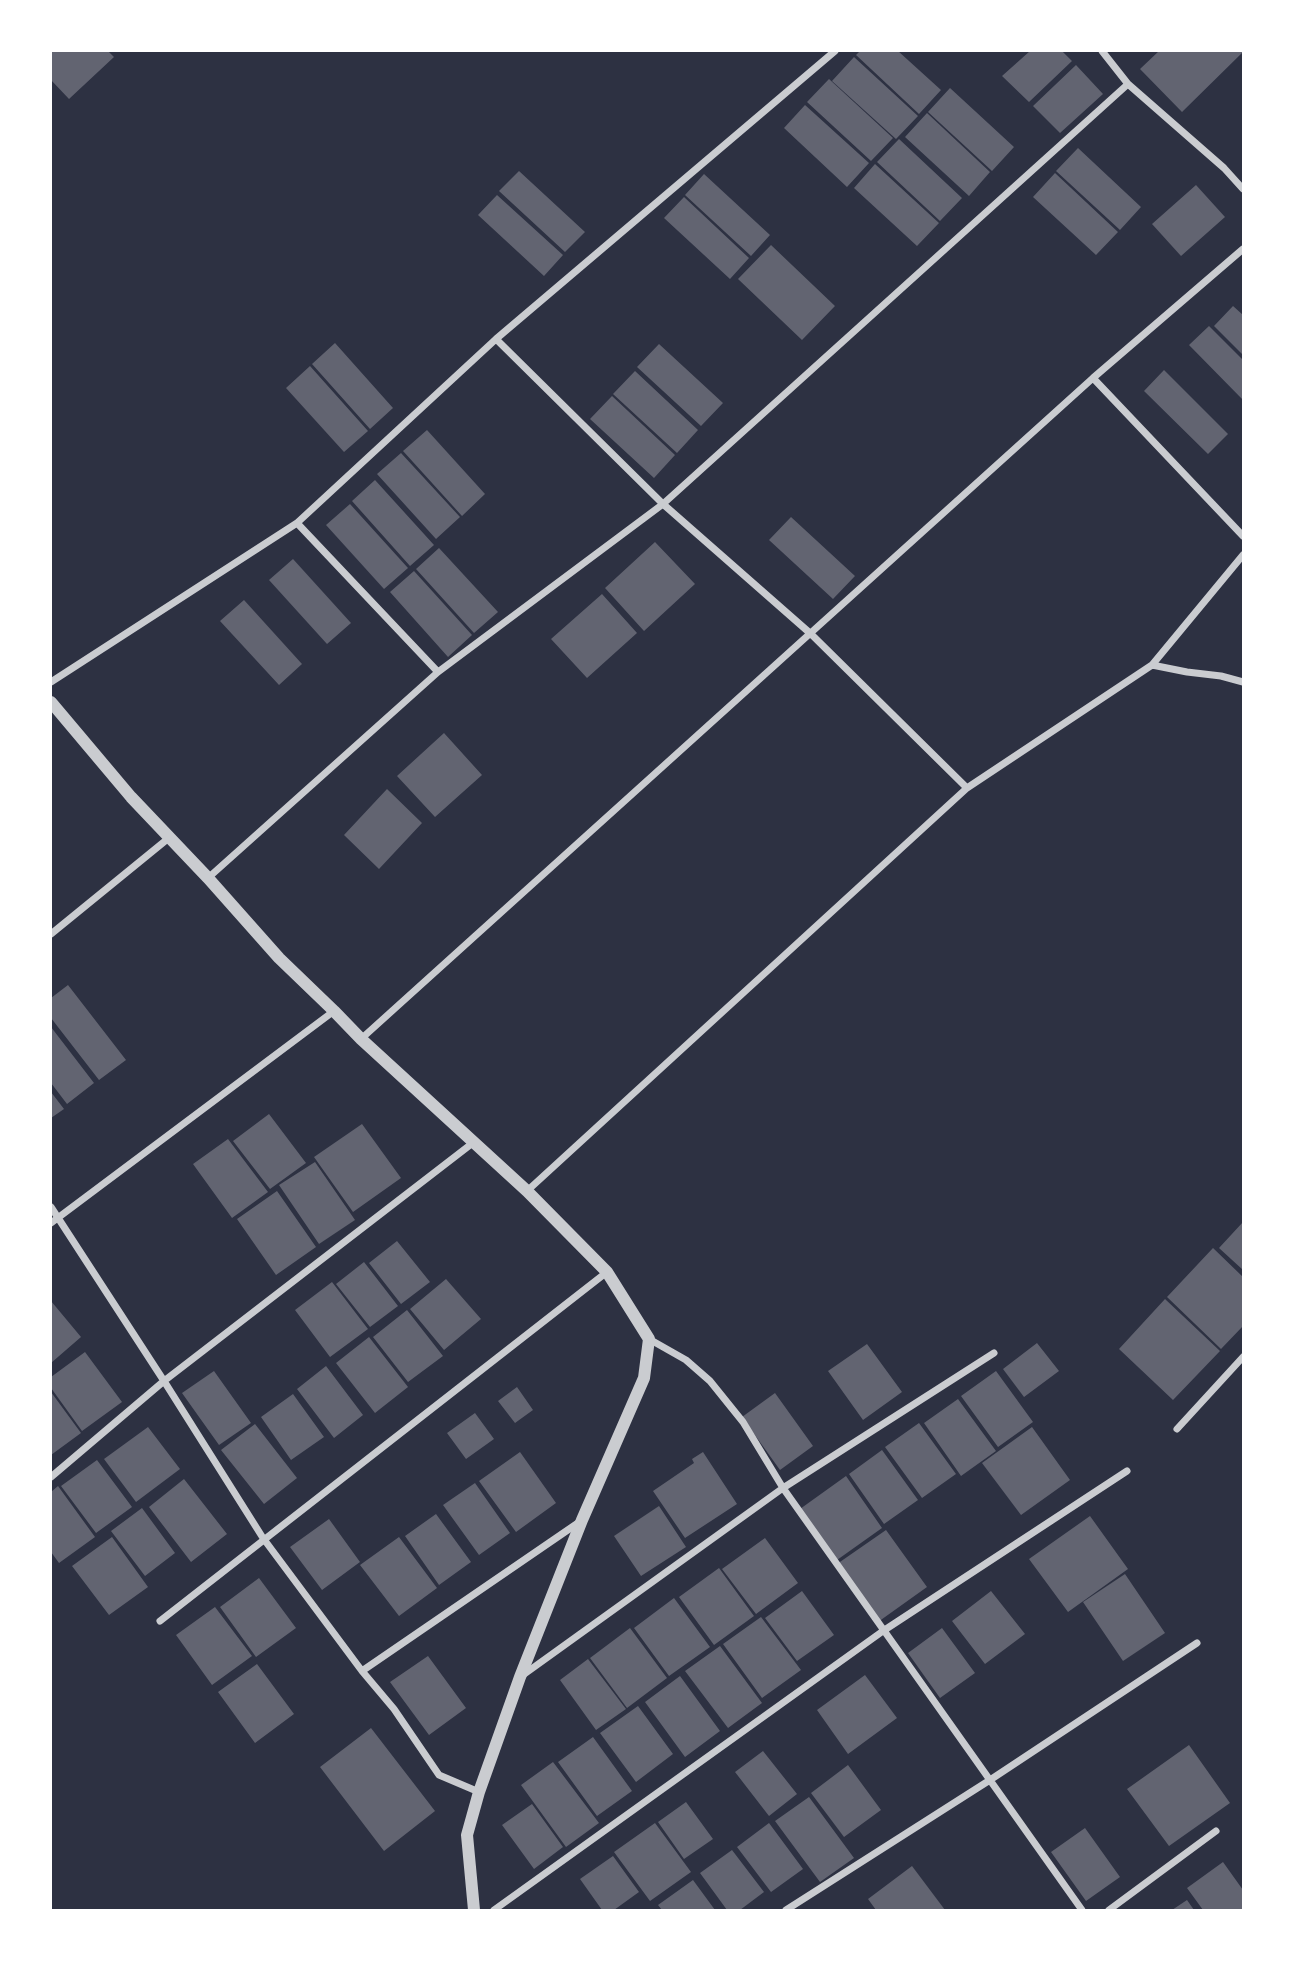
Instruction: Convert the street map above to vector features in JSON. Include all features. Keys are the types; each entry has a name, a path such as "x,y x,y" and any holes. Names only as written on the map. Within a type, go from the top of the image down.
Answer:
{"street":[{"path":"51,682 297,523 496,339 835,51"},
{"path":"1102,51 1128,84 1243,189"},
{"path":"208,878 438,672 663,504 1128,84"},
{"path":"360,1039 1093,378 1243,249"},
{"path":"496,339 663,504 811,634 967,788"},
{"path":"1093,378 1243,536"},
{"path":"297,523 438,672"},
{"path":"527,1191 967,788 1152,665 1243,555"},
{"path":"1152,665 1243,682"},
{"path":"51,702 131,797 279,958 360,1039 527,1191 607,1272 649,1339 686,1360 710,1381 743,1422 783,1488 1082,1910"},
{"path":"51,934 170,837"},
{"path":"51,1223 334,1011"},
{"path":"51,1477 164,1381 474,1142"},
{"path":"51,1207 263,1538 362,1671 394,1709 439,1775 479,1792"},
{"path":"160,1621 607,1272"},
{"path":"474,1910 467,1835 479,1792 520,1677 582,1520 644,1378 649,1339"},
{"path":"520,1677 783,1488 994,1353"},
{"path":"1177,1429 1243,1357"},
{"path":"494,1910 883,1631 1127,1471"},
{"path":"362,1671 582,1520"},
{"path":"786,1910 990,1780 1197,1643"},
{"path":"1109,1910 1216,1831"}],"building":[{"path":"51,51 108,51 114,57 69,99 51,80"},
{"path":"860,51 898,51 941,90 919,114 856,55"},
{"path":"1030,51 1062,51 1072,61 1029,102 1002,76"},
{"path":"1159,51 1243,52 1182,112 1140,69"},
{"path":"854,57 918,116 896,139 832,81"},
{"path":"1076,65 1103,94 1060,133 1033,106"},
{"path":"829,79 893,138 871,161 807,102"},
{"path":"950,88 1014,147 992,171 928,112"},
{"path":"805,105 869,163 847,187 784,128"},
{"path":"927,113 990,172 969,196 905,137"},
{"path":"899,139 962,198 940,221 877,162"},
{"path":"1078,148 1141,207 1120,230 1056,171"},
{"path":"875,164 939,223 917,246 854,188"},
{"path":"519,171 585,232 565,252 499,191"},
{"path":"1055,173 1118,232 1096,255 1033,197"},
{"path":"704,174 770,235 751,256 685,195"},
{"path":"1196,185 1225,217 1181,256 1152,224"},
{"path":"497,195 563,255 544,276 478,215"},
{"path":"684,197 749,258 730,279 664,218"},
{"path":"771,245 835,306 802,340 738,279"},
{"path":"1233,306 1243,315 1243,355 1214,326"},
{"path":"1209,326 1243,360 1243,400 1189,345"},
{"path":"335,343 393,408 370,429 312,364"},
{"path":"659,344 723,403 701,426 637,367"},
{"path":"310,366 368,431 344,452 286,388"},
{"path":"1164,370 1228,434 1208,454 1144,391"},
{"path":"635,371 698,430 677,453 613,394"},
{"path":"612,396 675,455 654,478 590,419"},
{"path":"427,430 485,494 462,516 403,451"},
{"path":"401,453 460,517 436,539 377,474"},
{"path":"375,480 434,545 410,566 352,501"},
{"path":"350,504 408,568 384,589 326,525"},
{"path":"791,517 855,576 833,599 769,540"},
{"path":"655,542 695,584 644,631 605,588"},
{"path":"439,548 498,612 474,633 416,569"},
{"path":"293,559 351,623 327,644 269,580"},
{"path":"414,571 472,635 448,657 390,592"},
{"path":"602,594 637,633 587,678 551,639"},
{"path":"244,600 302,664 279,685 220,621"},
{"path":"444,733 482,775 435,817 397,776"},
{"path":"387,789 422,823 379,869 344,835"},
{"path":"68,985 126,1060 99,1080 51,1018 51,998"},
{"path":"51,1027 94,1083 67,1104 51,1083"},
{"path":"51,1092 64,1109 51,1118"},
{"path":"269,1114 306,1163 270,1189 233,1141"},
{"path":"362,1124 401,1178 353,1212 314,1157"},
{"path":"228,1139 268,1192 232,1218 193,1164"},
{"path":"315,1162 355,1220 319,1244 279,1185"},
{"path":"277,1191 316,1247 276,1275 237,1219"},
{"path":"1243,1222 1243,1270 1219,1248"},
{"path":"397,1241 430,1282 401,1304 369,1263"},
{"path":"1213,1248 1243,1277 1243,1326 1221,1349 1167,1297"},
{"path":"364,1262 398,1306 370,1327 336,1284"},
{"path":"446,1279 481,1319 444,1350 410,1309"},
{"path":"332,1282 368,1329 330,1357 295,1310"},
{"path":"1165,1299 1220,1351 1173,1400 1119,1349"},
{"path":"51,1301 81,1337 51,1363"},
{"path":"407,1310 443,1356 408,1382 373,1337"},
{"path":"369,1337 408,1387 375,1413 336,1363"},
{"path":"1037,1343 1059,1371 1024,1397 1003,1369"},
{"path":"867,1344 902,1392 863,1420 828,1371"},
{"path":"85,1352 122,1402 82,1431 51,1388 51,1377"},
{"path":"326,1366 363,1415 334,1438 297,1389"},
{"path":"214,1371 251,1423 219,1445 182,1393"},
{"path":"996,1371 1033,1422 998,1447 961,1396"},
{"path":"517,1387 533,1410 515,1423 498,1401"},
{"path":"51,1392 81,1433 51,1455"},
{"path":"775,1393 813,1446 780,1470 742,1417"},
{"path":"293,1394 324,1437 291,1460 261,1417"},
{"path":"958,1399 996,1451 961,1476 924,1423"},
{"path":"475,1413 494,1439 466,1459 447,1433"},
{"path":"919,1423 956,1474 922,1498 885,1447"},
{"path":"255,1424 297,1478 264,1504 221,1450"},
{"path":"148,1427 180,1469 136,1502 104,1459"},
{"path":"1032,1427 1070,1480 1021,1515 982,1463"},
{"path":"882,1450 918,1500 884,1524 849,1474"},
{"path":"520,1452 556,1503 516,1532 479,1481"},
{"path":"703,1452 737,1504 685,1538 653,1491 694,1463 692,1459"},
{"path":"97,1460 132,1507 96,1533 61,1486"},
{"path":"846,1476 882,1528 837,1560 800,1509"},
{"path":"184,1479 227,1534 191,1562 149,1507"},
{"path":"475,1483 510,1533 479,1555 443,1505"},
{"path":"58,1486 95,1537 59,1563 51,1552 51,1492"},
{"path":"659,1506 686,1547 641,1576 614,1536"},
{"path":"142,1508 175,1553 145,1576 111,1531"},
{"path":"436,1514 471,1562 439,1585 405,1536"},
{"path":"1090,1516 1128,1569 1068,1612 1029,1559"},
{"path":"329,1519 360,1562 322,1590 290,1547"},
{"path":"886,1530 927,1587 878,1622 837,1564"},
{"path":"112,1537 148,1587 109,1615 72,1566"},
{"path":"399,1537 437,1588 399,1616 360,1565"},
{"path":"765,1538 798,1583 756,1614 722,1569"},
{"path":"719,1568 754,1616 714,1645 679,1597"},
{"path":"1125,1574 1165,1633 1123,1661 1083,1602"},
{"path":"259,1578 296,1628 256,1657 220,1607"},
{"path":"802,1591 834,1635 797,1661 765,1618"},
{"path":"991,1591 1025,1634 985,1664 952,1621"},
{"path":"674,1598 710,1647 669,1676 634,1628"},
{"path":"215,1607 252,1656 212,1685 176,1635"},
{"path":"761,1617 801,1670 762,1698 723,1644"},
{"path":"630,1628 667,1678 627,1708 590,1658"},
{"path":"942,1628 975,1673 940,1698 908,1653"},
{"path":"720,1646 762,1703 728,1728 685,1671"},
{"path":"428,1656 466,1708 429,1735 390,1682"},
{"path":"588,1659 626,1709 596,1730 560,1680"},
{"path":"257,1664 294,1714 255,1743 218,1692"},
{"path":"865,1675 897,1718 848,1754 817,1710"},
{"path":"680,1676 720,1731 685,1757 645,1702"},
{"path":"638,1706 673,1754 636,1782 600,1733"},
{"path":"371,1728 435,1811 384,1851 320,1767"},
{"path":"593,1737 632,1791 597,1816 558,1762"},
{"path":"1189,1745 1230,1803 1169,1846 1127,1789"},
{"path":"763,1751 797,1794 769,1816 735,1772"},
{"path":"553,1762 599,1823 566,1847 521,1785"},
{"path":"848,1765 881,1810 844,1837 811,1793"},
{"path":"809,1797 854,1858 820,1882 775,1821"},
{"path":"686,1802 713,1839 684,1859 658,1822"},
{"path":"532,1804 563,1847 534,1869 502,1825"},
{"path":"655,1823 691,1872 650,1901 614,1852"},
{"path":"769,1823 803,1869 771,1892 737,1847"},
{"path":"1085,1828 1120,1877 1086,1901 1051,1852"},
{"path":"732,1850 764,1892 740,1910 727,1910 700,1873"},
{"path":"613,1856 639,1892 614,1910 602,1910 580,1879"},
{"path":"1223,1862 1243,1890 1243,1910 1203,1910 1187,1888"},
{"path":"912,1866 945,1910 876,1910 868,1899"},
{"path":"693,1880 715,1910 662,1910 658,1905"},
{"path":"1187,1900 1194,1910 1172,1910"}]}
